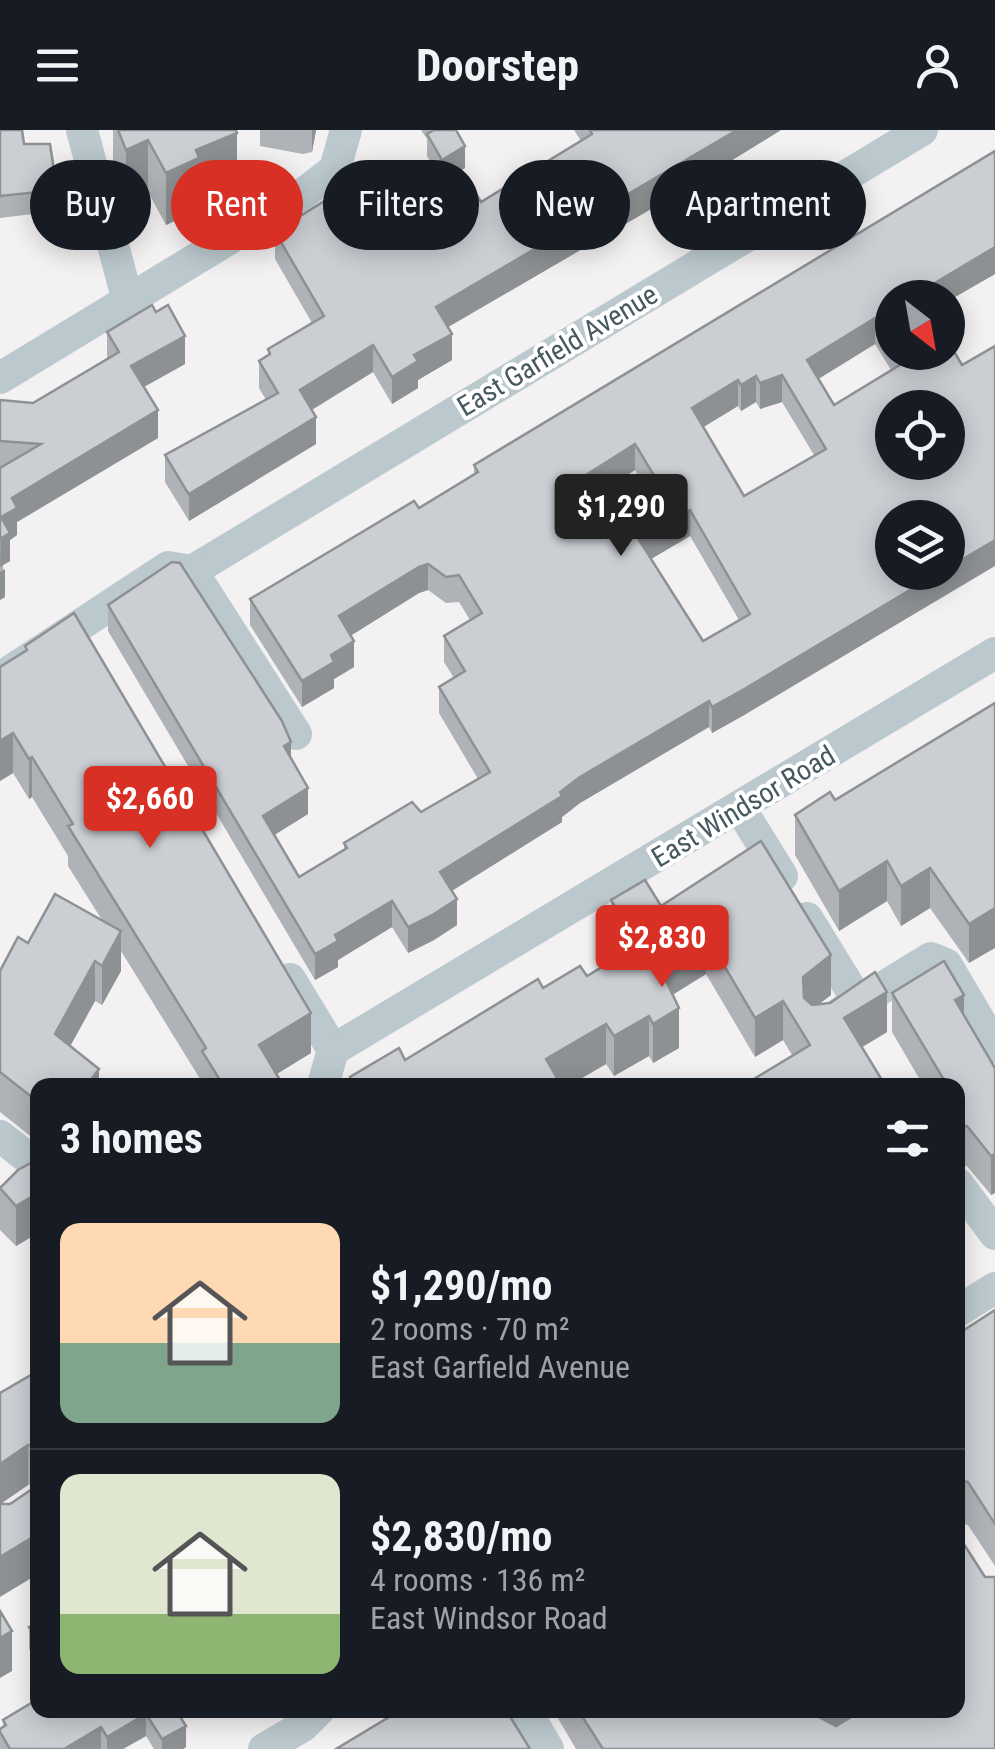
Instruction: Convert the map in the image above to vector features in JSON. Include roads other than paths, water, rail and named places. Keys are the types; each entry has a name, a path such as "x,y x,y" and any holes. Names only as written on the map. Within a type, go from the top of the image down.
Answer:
{"street":[{"path":"82,130 128,300"},
{"path":"0,378 314,186 335,169 346,130"},
{"name":"East Garfield Avenue","path":"0,678 79,622 168,567 192,571 922,130"},
{"path":"192,571 296,734"},
{"path":"79,622 99,655"},
{"name":"East Windsor Road","path":"332,1050 995,654"},
{"path":"740,808 858,1001 820,1026"},
{"path":"276,956 332,1050 325,1078"},
{"path":"879,990 931,958 946,964 995,1047"},
{"path":"0,1136 30,1160"},
{"path":"965,1193 995,1234"},
{"path":"965,1307 995,1288"},
{"path":"264,1749 310,1718"},
{"path":"529,1718 548,1749"}]}
